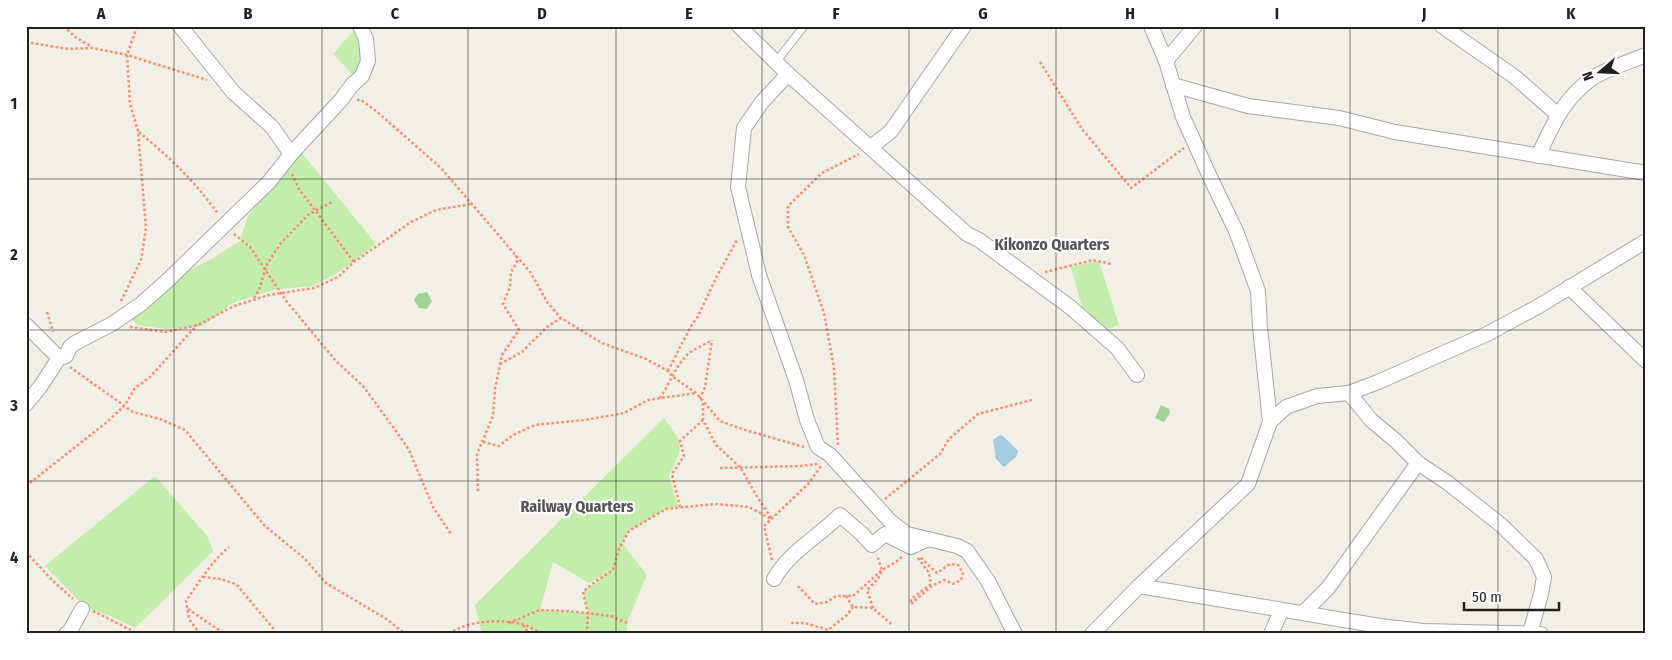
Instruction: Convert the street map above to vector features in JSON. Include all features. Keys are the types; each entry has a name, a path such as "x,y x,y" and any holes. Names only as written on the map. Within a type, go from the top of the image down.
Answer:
{"street":[{"path":"180,26 233,92 264,118 291,154"},
{"path":"26,404 59,358 66,356 70,347 112,324 141,304 270,182 291,154 362,76 368,61 366,40 360,26"},
{"path":"739,26 788,74 967,234 980,240 1070,307 1117,348 1137,375"},
{"path":"871,147 891,131 964,26"},
{"path":"1092,634 1139,586 1248,484 1270,422 1258,291 1236,231 1183,117 1166,61 1151,26"},
{"path":"1166,61 1195,26"},
{"path":"1442,26 1515,77 1558,115"},
{"path":"1538,156 1558,115 1574,93 1591,79 1646,55"},
{"path":"788,74 762,102 744,128 738,187 759,275 796,380 807,420 818,447 830,455 890,521 907,534 957,546 967,551 988,581 1016,634"},
{"path":"1173,85 1248,106 1339,118 1396,132 1646,173"},
{"path":"1270,422 1286,407 1317,396 1349,393 1487,334 1539,306 1646,241"},
{"path":"1569,287 1646,361"},
{"path":"26,325 59,358"},
{"path":"1349,393 1371,420 1396,441 1418,464 1448,483 1501,525 1536,559 1544,576 1530,633"},
{"path":"1303,613 1328,588 1418,464"},
{"path":"774,579 778,571 800,549 826,529 840,515 872,545 885,534 911,547 928,539"},
{"path":"1139,586 1281,611 1422,632 1541,634"},
{"path":"66,634 70,631 82,608"},
{"path":"1270,634 1281,611"}],"lane":[{"path":"776,62 804,26"}],"path":[{"path":"64,26 75,37 93,48"},
{"path":"137,26 127,55 130,104 138,131 146,228 141,260 125,290 112,324 166,332 198,325 234,306 253,300 314,288 338,277 354,262 411,222 436,210 471,204"},
{"path":"26,42 68,49 93,48 127,55 181,71 215,83 233,92"},
{"path":"1040,62 1082,129 1131,188 1193,141"},
{"path":"341,100 361,100 441,168 531,272 547,302 561,318 602,343 646,359 668,371 696,393 720,421 787,443 813,449 818,447"},
{"path":"138,131 173,161 198,187 225,225 250,248 282,293 336,362 363,386 410,450 433,507 451,534"},
{"path":"830,455 838,445 834,368 824,313 804,256 788,227 788,206 822,173 871,147"},
{"path":"291,154 292,174 299,189 316,209 354,262"},
{"path":"253,300 259,290 267,264 281,243 296,226 316,209 332,202"},
{"path":"668,371 698,316 745,220"},
{"path":"478,491 477,454 493,416 495,389 502,355 519,330 503,304 510,287 511,272 517,262 516,254"},
{"path":"1027,275 1062,269 1093,260 1111,264"},
{"path":"500,364 522,352 547,327 561,318"},
{"path":"26,486 92,436 125,405 135,388 150,377 198,325"},
{"path":"660,398 669,386 672,376 687,355 712,340 705,388 700,399"},
{"path":"59,358 133,412 160,419 185,430 264,525 305,559 326,583 388,620 405,634"},
{"path":"483,442 498,446 513,435 535,425 585,420 624,413 648,400 696,393"},
{"path":"876,506 940,454 949,439 978,414 1032,400"},
{"path":"703,403 703,420 716,445 741,468 756,496 772,519"},
{"path":"680,507 672,474 684,456 680,441 703,420"},
{"path":"720,468 800,466 824,463 808,484 764,526 772,556 774,579"},
{"path":"587,634 588,614 583,592 613,570 619,549 629,531 666,509 715,504 749,507 772,519"},
{"path":"885,534 875,552 880,560 882,570 878,579 867,590 873,608 892,624"},
{"path":"200,634 189,619 186,602 218,556 230,547"},
{"path":"911,547 937,573 950,564 958,565 964,573 961,580 954,584 946,580 933,585 911,604 911,600 931,584 929,573 911,547"},
{"path":"798,586 815,604 826,602 836,596 854,596 882,570 896,562 911,547"},
{"path":"26,552 82,608 109,618 133,631 135,634"},
{"path":"203,577 220,579 236,584 272,628 270,634"},
{"path":"846,596 853,608"},
{"path":"791,623 805,623 828,630 853,608 873,608"},
{"path":"188,609 225,634"},
{"path":"509,623 539,610 611,616 627,623"},
{"path":"449,634 454,630 479,622 522,624 543,634"},
{"path":"522,624 530,634"}],"green space":[{"path":"357,27 365,61 356,78 333,54"},
{"path":"302,153 376,244 338,273 312,286 273,290 233,303 203,326 166,329 137,325 128,315 178,276 210,260 240,241 248,216 274,181"},
{"path":"1099,261 1119,325 1102,331 1084,314 1071,267"},
{"path":"427,292 432,301 427,309 419,308 414,300 418,294"},
{"path":"1161,405 1169,409 1170,413 1164,422 1155,418"},
{"path":"664,418 680,441 679,454 669,476 678,507 666,509 629,531 622,543 647,575 627,623 626,634 534,634 524,625 530,634 482,634 475,605","holes":["553,562 589,583 606,574 583,592 588,613 540,610"]},
{"path":"155,476 208,537 213,551 135,628 108,615 86,608 45,566"}],"water":[{"path":"1000,435 1018,451 1016,457 1004,467 996,459 993,440"}],"district":[{"name":"Kikonzo Quarters","path":"1052,244"},
{"name":"Railway Quarters","path":"577,506"}]}
